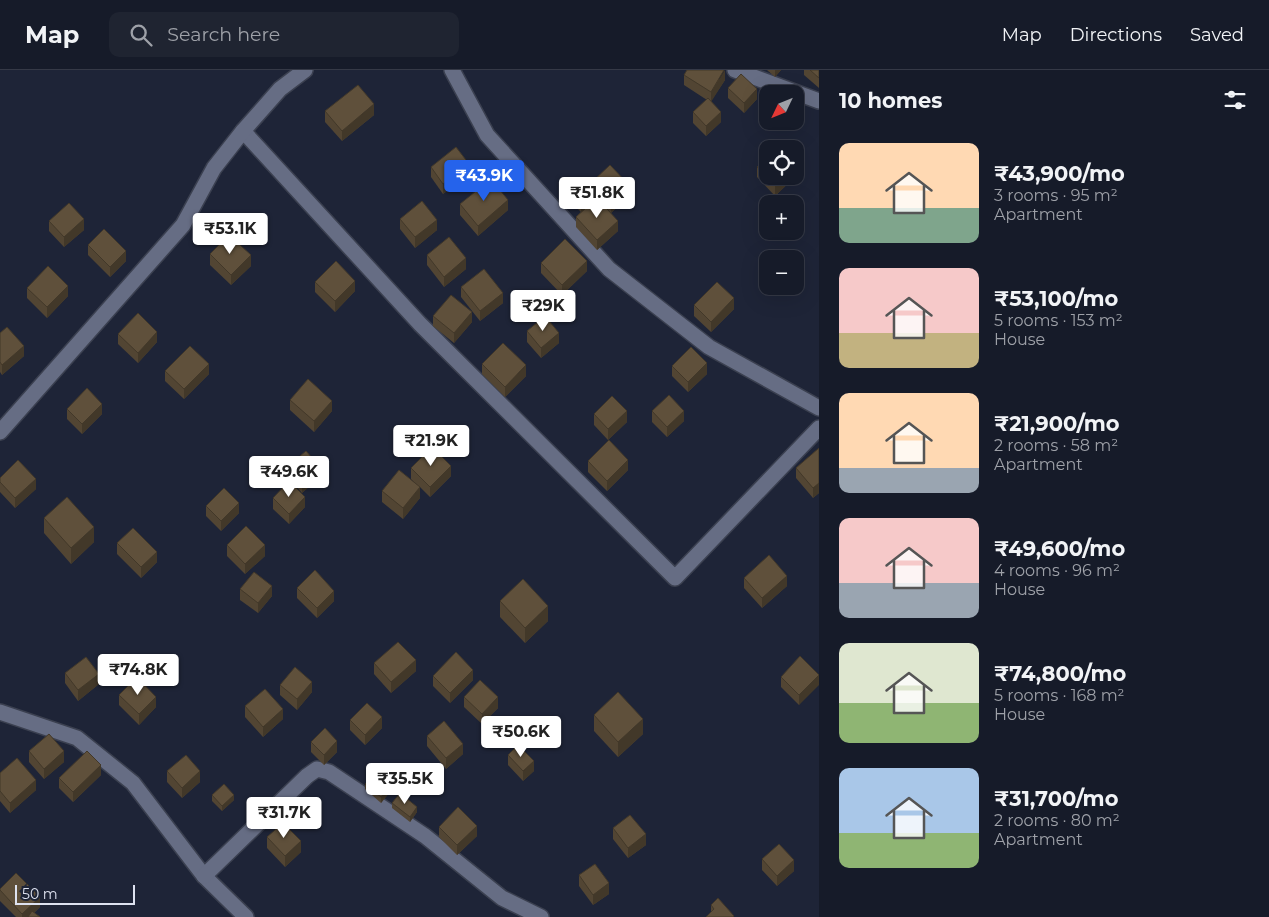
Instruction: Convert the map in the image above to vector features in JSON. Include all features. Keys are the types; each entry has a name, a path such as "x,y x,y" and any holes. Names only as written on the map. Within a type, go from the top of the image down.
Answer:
{"street":[{"path":"0,432 183,225 214,168 243,131 280,90 305,70"},
{"path":"452,70 487,135 609,269 709,347 819,408"},
{"path":"735,70 819,101"},
{"path":"243,131 420,324 675,578 819,428"},
{"path":"0,712 77,738 133,783 204,876 246,917"},
{"path":"204,876 307,776 317,769 329,772 425,836 502,898 542,917"}],"building":[{"path":"687,70 724,70 711,92 684,75"},
{"path":"810,70 819,70 819,78"},
{"path":"741,74 757,89 744,103 728,88"},
{"path":"358,85 374,104 342,131 325,111"},
{"path":"708,98 721,112 706,126 693,112"},
{"path":"456,147 469,164 443,184 431,167"},
{"path":"610,165 629,185 611,202 592,182"},
{"path":"491,179 508,200 478,226 460,204"},
{"path":"580,185 592,198 581,208 569,195"},
{"path":"597,198 618,221 597,240 576,217"},
{"path":"422,201 437,220 415,237 400,219"},
{"path":"69,203 84,219 64,237 49,221"},
{"path":"104,229 126,251 110,267 88,245"},
{"path":"229,235 251,255 231,275 210,254"},
{"path":"449,237 466,258 444,277 427,255"},
{"path":"565,239 587,261 562,285 541,263"},
{"path":"336,261 355,281 335,301 315,282"},
{"path":"48,266 68,286 47,307 27,288"},
{"path":"484,269 503,293 480,311 461,287"},
{"path":"717,282 734,298 711,322 694,305"},
{"path":"451,295 472,312 454,333 433,316"},
{"path":"138,313 157,332 138,353 118,334"},
{"path":"545,316 559,333 541,348 527,331"},
{"path":"7,327 24,346 2,365 0,362 0,333"},
{"path":"503,343 526,365 505,387 482,364"},
{"path":"190,346 209,364 184,389 165,371"},
{"path":"691,347 707,363 688,382 672,366"},
{"path":"308,379 332,401 314,421 290,400"},
{"path":"87,388 102,404 82,424 67,409"},
{"path":"669,395 684,411 667,427 652,411"},
{"path":"612,396 627,411 608,429 594,414"},
{"path":"609,440 628,460 607,481 588,461"},
{"path":"432,447 451,466 430,487 411,468"},
{"path":"819,448 819,483 813,488 796,468"},
{"path":"306,451 320,467 302,483 288,466"},
{"path":"18,460 36,479 15,498 0,482 0,478"},
{"path":"399,470 420,487 403,508 382,491"},
{"path":"289,481 305,497 289,514 273,498"},
{"path":"224,488 239,503 221,521 206,506"},
{"path":"67,497 94,527 71,548 44,518"},
{"path":"246,526 265,545 245,564 227,545"},
{"path":"133,528 157,552 141,567 117,543"},
{"path":"769,555 787,576 762,598 744,578"},
{"path":"315,570 334,591 317,608 297,588"},
{"path":"254,572 272,586 258,603 240,589"},
{"path":"523,579 548,606 525,628 500,601"},
{"path":"398,642 416,660 391,682 374,663"},
{"path":"456,652 473,670 450,693 433,676"},
{"path":"800,656 819,675 799,695 781,677"},
{"path":"86,657 99,674 78,690 65,673"},
{"path":"295,667 312,682 297,699 280,685"},
{"path":"137,677 156,697 139,714 119,695"},
{"path":"480,680 498,697 482,714 464,697"},
{"path":"265,689 283,709 263,727 245,706"},
{"path":"618,692 643,719 618,742 594,715"},
{"path":"367,703 382,717 365,735 350,720"},
{"path":"444,721 463,744 446,758 427,736"},
{"path":"325,728 337,741 324,755 311,742"},
{"path":"49,734 64,751 44,769 29,751"},
{"path":"518,745 534,761 523,771 508,755"},
{"path":"87,751 101,765 73,792 59,778"},
{"path":"186,755 200,771 182,788 167,771"},
{"path":"17,758 36,780 10,803 0,791 0,773"},
{"path":"374,775 389,788 381,797 365,784"},
{"path":"224,784 234,795 222,806 212,795"},
{"path":"400,793 417,807 410,817 392,803"},
{"path":"458,807 477,826 457,845 439,827"},
{"path":"630,815 646,834 628,848 613,828"},
{"path":"283,823 301,841 285,856 267,837"},
{"path":"779,844 794,860 777,876 762,859"},
{"path":"595,864 609,883 593,895 579,875"},
{"path":"16,873 40,897 22,914 0,890"},
{"path":"718,898 733,917 706,917 714,909 711,905"},
{"path":"32,911 40,917 28,917"}]}
